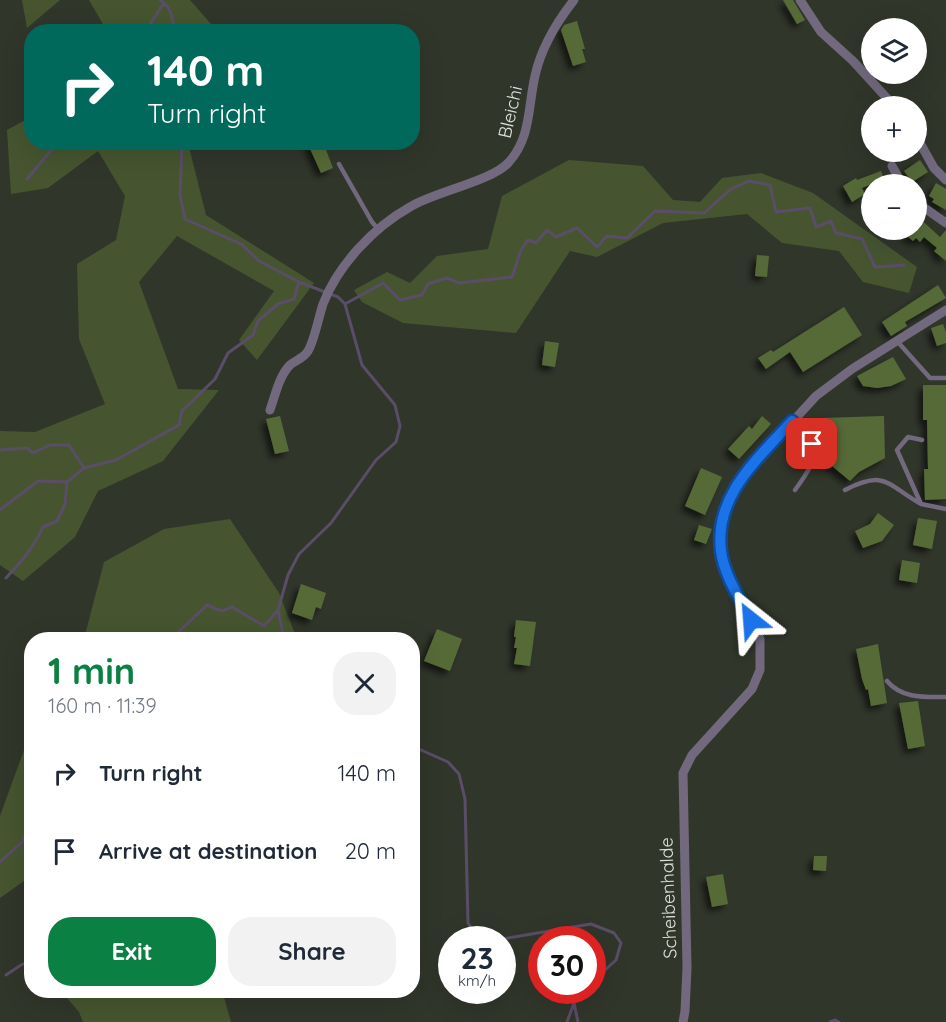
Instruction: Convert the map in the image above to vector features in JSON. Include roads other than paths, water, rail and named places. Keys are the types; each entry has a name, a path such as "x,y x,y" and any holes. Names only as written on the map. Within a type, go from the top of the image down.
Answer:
{"street":[{"name":"Bleichi","path":"270,410 289,366 309,350 325,300 344,264 379,230 410,206 490,175 508,164 521,146 527,127 535,76 543,51 559,19 574,0"},
{"path":"800,0 821,32 853,61 885,96"},
{"path":"927,156 934,168 946,180"},
{"path":"892,166 896,174"},
{"path":"927,210 946,223"},
{"path":"792,421 832,382 946,310"},
{"name":"Scheibenhalde","path":"682,1022 685,1011 687,968 683,773 692,754 752,689 760,670 760,639 732,582 721,552 721,527 728,499 742,477 792,421"}],"lane":[{"path":"339,164 372,222 379,230"},
{"path":"897,341 930,378 946,378"},
{"path":"792,421 812,444 814,456 806,475 795,490"},
{"path":"921,504 897,450 908,437 922,440"},
{"path":"845,490 863,481 874,479 886,481 921,504 946,509"},
{"path":"887,681 898,690 915,696 946,697"}],"waterway":[{"path":"160,0 169,10 173,24"},
{"path":"150,24 164,3"},
{"path":"27,179 51,150"},
{"path":"182,150 180,196 185,219 241,244 259,261 299,282 338,297 345,304 362,365 395,405 400,426 396,442 376,460 331,523 299,554 288,575 278,610 283,632"},
{"path":"345,304 383,283 400,300 422,295 428,284 447,278 459,283 512,277 521,250 528,240 536,243 547,230 556,237 577,228 597,247 607,236 627,238 655,211 704,213 731,189 749,181 770,185 776,212 810,208 816,227 831,221 836,233 862,239 875,267 904,265"},
{"path":"0,450 27,448 33,453 50,445 69,445 84,468 116,460 179,425 182,411 215,379 228,353 253,335 258,321 278,304 294,299 299,282"},
{"path":"0,510 38,481 67,482 84,468"},
{"path":"6,578 27,554 43,527 57,521 65,504 67,482"},
{"path":"178,632 207,605 222,611 232,607 264,626 278,610"},
{"path":"420,750 448,762 459,774 465,799 468,923 470,926"},
{"path":"0,862 22,842 24,837"},
{"path":"579,926 591,924 596,926"},
{"path":"606,930 614,933 621,943 616,960 606,969"},
{"path":"516,937 528,935"},
{"path":"6,975 24,964"},
{"path":"574,1004 578,1022"},
{"path":"567,1022 574,1004"},
{"path":"830,1022 835,1020 839,1022"}]}
